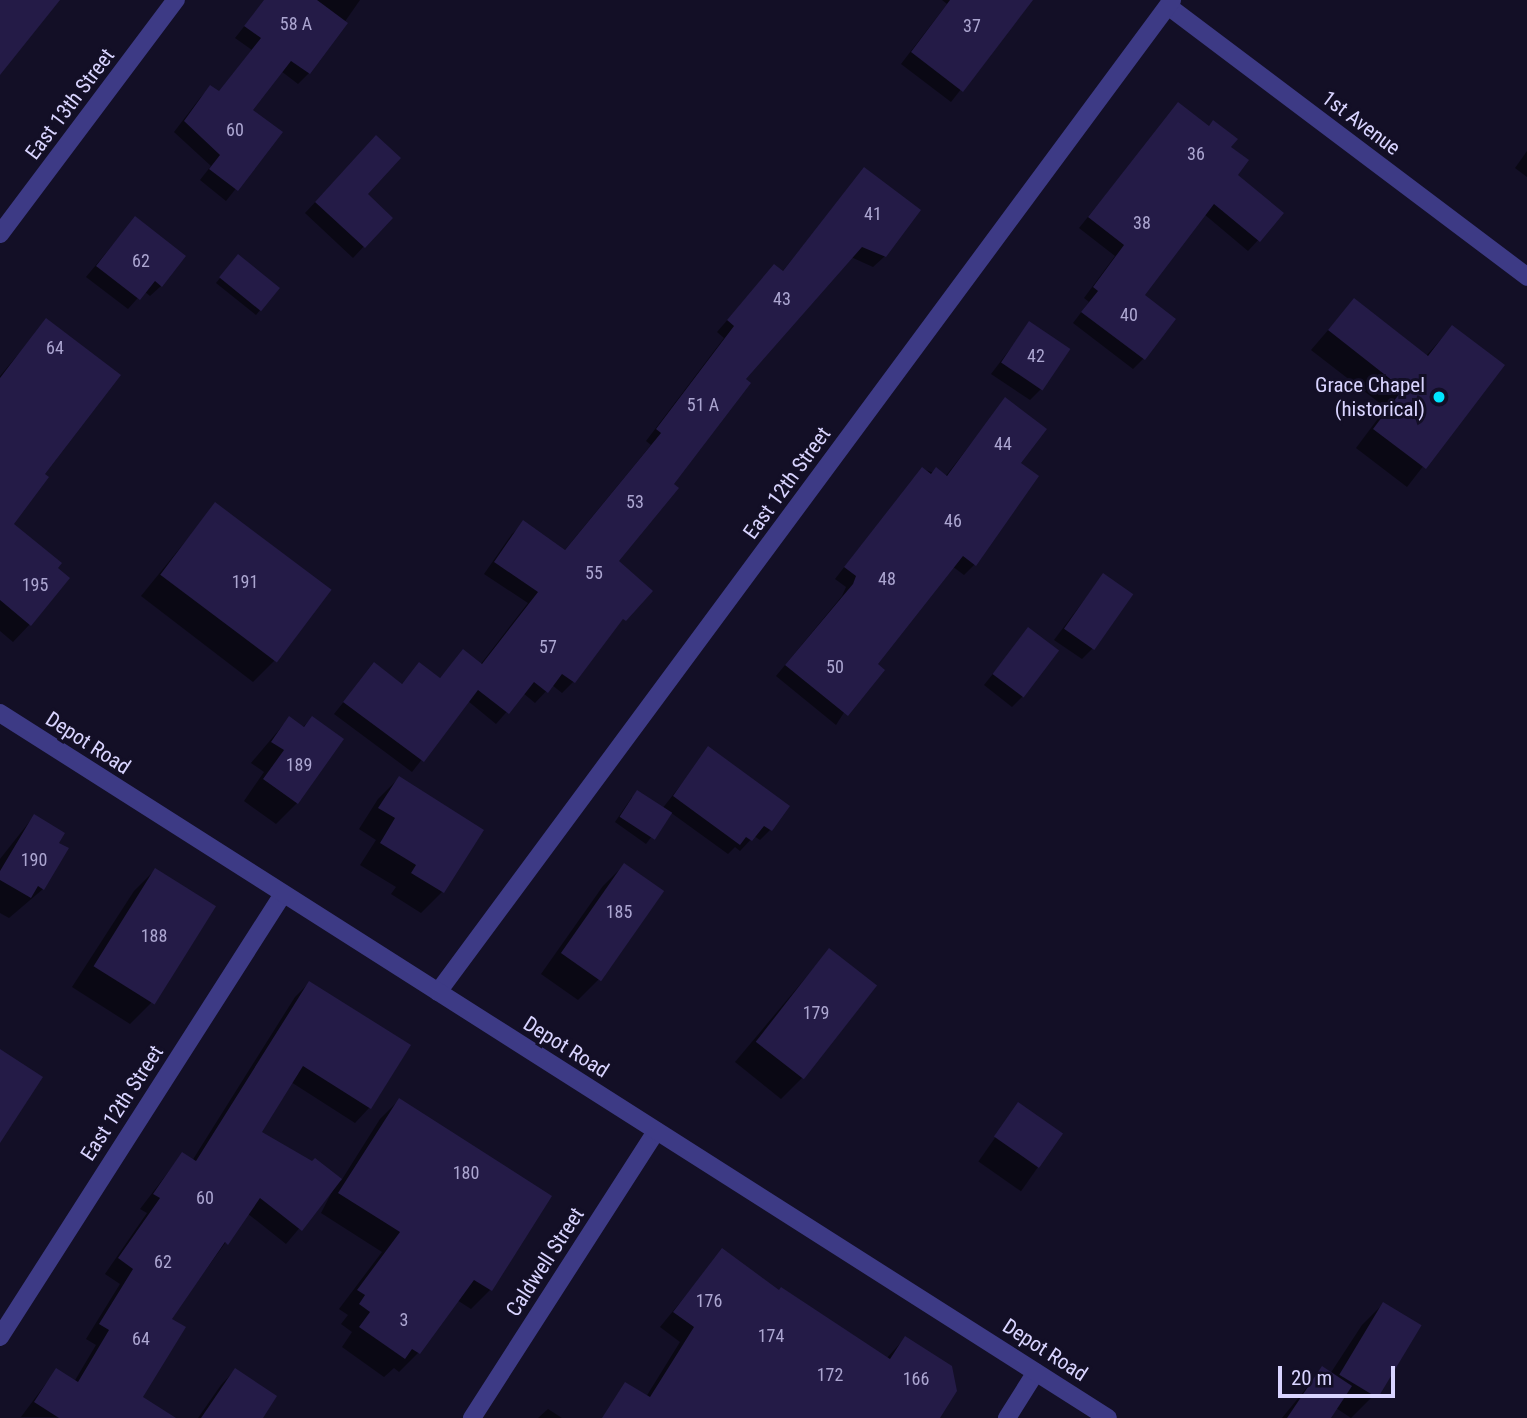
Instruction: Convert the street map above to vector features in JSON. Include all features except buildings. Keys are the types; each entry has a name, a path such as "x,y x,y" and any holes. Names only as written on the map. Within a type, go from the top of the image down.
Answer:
{"street":[{"name":"East 13th Street","path":"0,234 176,0"},
{"name":"1st Avenue","path":"1170,3 1527,277"},
{"name":"East 12th Street","path":"438,992 1170,3"},
{"name":"Depot Road","path":"0,713 1108,1418"},
{"name":"East 12th Street","path":"0,1337 283,894"},
{"name":"Caldwell Street","path":"472,1418 656,1131"},
{"path":"1007,1418 1036,1372"}],"place":[{"name":"Grace Chapel (historical)","path":"1439,397"}]}
